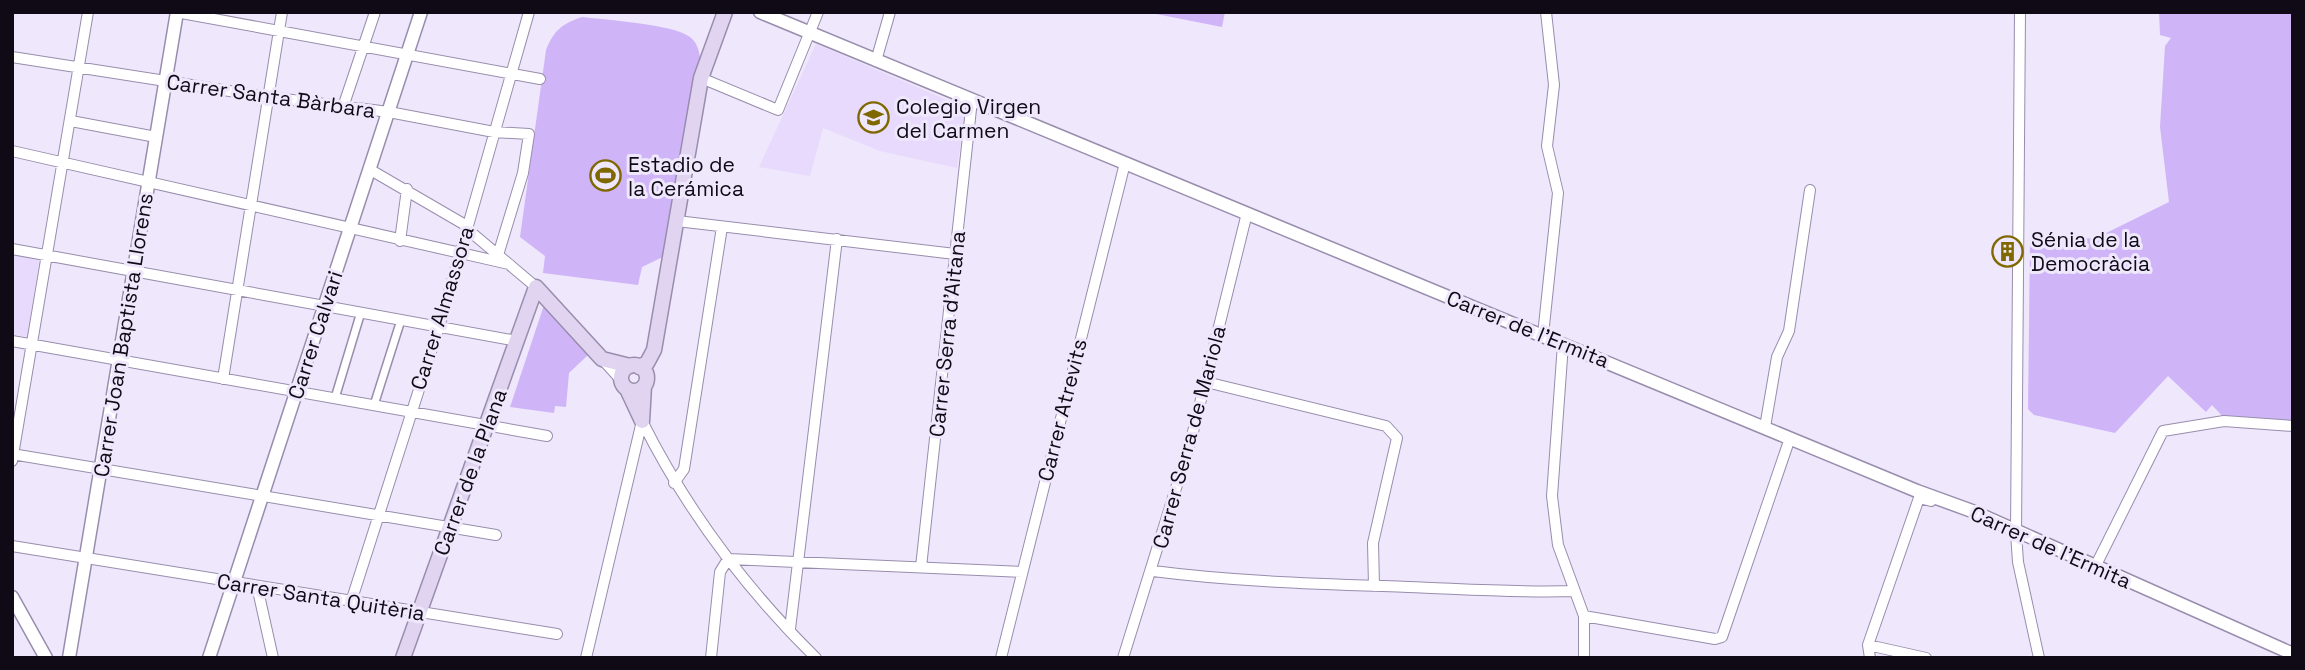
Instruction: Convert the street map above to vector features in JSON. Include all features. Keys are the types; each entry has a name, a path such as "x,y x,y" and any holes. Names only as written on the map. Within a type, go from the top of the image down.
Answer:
{"main road":[{"path":"642,421 624,384 623,372 647,363 654,350 701,78 724,12"},
{"path":"536,287 602,359 635,366 646,375 642,421"},
{"name":"Carrer de la Plana","path":"403,658 536,287"},
{"path":"624,384 638,390 644,386"}],"street":[{"path":"88,12 13,456 101,468 496,535"},
{"path":"177,12 540,79"},
{"name":"Carrer Joan Baptista Llorens","path":"69,658 177,12"},
{"path":"223,379 282,12"},
{"path":"343,107 375,12"},
{"name":"Carrer Calvari","path":"209,658 421,12"},
{"name":"Carrer Almassora","path":"351,602 439,327 529,12"},
{"name":"Carrer de l'Ermita","path":"760,12 1972,511 2016,533 2293,654"},
{"path":"701,78 778,110 818,12"},
{"path":"876,61 890,12"},
{"path":"1543,335 1559,193 1547,146 1554,85 1546,12"},
{"path":"2020,12 2016,533 2018,562 2039,658"},
{"name":"Carrer Santa Bàrbara","path":"12,57 165,82 389,112 494,132 530,134 523,173 498,255"},
{"name":"Carrer Serra d'Aitana","path":"920,567 972,100"},
{"path":"71,121 156,137"},
{"path":"12,151 253,204 459,255 509,264"},
{"name":"Carrer Atrevits","path":"1001,658 1125,163"},
{"path":"369,169 407,189 467,227 536,287"},
{"path":"400,241 407,189"},
{"path":"1765,428 1777,357 1789,331 1810,190"},
{"name":"Carrer Serra de Mariola","path":"1123,658 1153,571 1206,382 1247,213"},
{"path":"677,220 722,228 955,254"},
{"path":"674,483 684,469 722,228"},
{"path":"790,629 837,239"},
{"path":"12,250 517,341"},
{"path":"335,398 361,313"},
{"path":"374,405 401,320"},
{"path":"12,341 547,436"},
{"path":"1563,344 1552,496 1558,545 1584,616 1584,658"},
{"path":"602,359 624,384"},
{"path":"1206,382 1386,426 1397,438 1373,543 1374,586"},
{"path":"642,421 674,483 728,559 816,658"},
{"path":"586,658 642,421"},
{"path":"2095,567 2163,430 2224,421 2293,426"},
{"path":"1584,616 1715,639 1722,637 1790,438"},
{"path":"1870,658 1868,645 1919,498 1972,511"},
{"name":"Carrer Santa Quitèria","path":"12,546 557,634"},
{"path":"728,559 1022,572"},
{"path":"712,658 720,572 728,559"},
{"path":"1153,571 1228,581 1504,593 1574,592"},
{"path":"257,586 273,658"},
{"path":"12,597 46,658"},
{"path":"1868,645 1926,658"}],"shaded area":[{"path":"1146,12 1225,12 1222,27"},
{"path":"2159,12 2293,12 2293,423 2225,419 2212,405 2206,412 2168,376 2115,433 2034,415 2028,409 2030,241 2096,238 2169,202 2160,127 2165,46 2171,38 2160,35"},
{"name":"Estadio de la Cerámica","path":"582,17 669,29 690,37 699,54 701,66 669,254 642,267 638,285 543,273 545,256 520,237 546,50 552,37 560,29"},
{"name":"Colegio Virgen del Carmen","path":"816,44 966,108 957,168 880,151 823,128 810,176 759,167"},
{"path":"12,254 39,261 27,337 12,334"},
{"path":"544,305 588,355 569,373 566,407 555,406 554,413 510,407"}],"place":[{"name":"Colegio Virgen del Carmen","path":"873,118"},
{"name":"Estadio de la Cerámica","path":"605,176"},
{"name":"Sénia de la Democràcia","path":"2008,251"}]}
